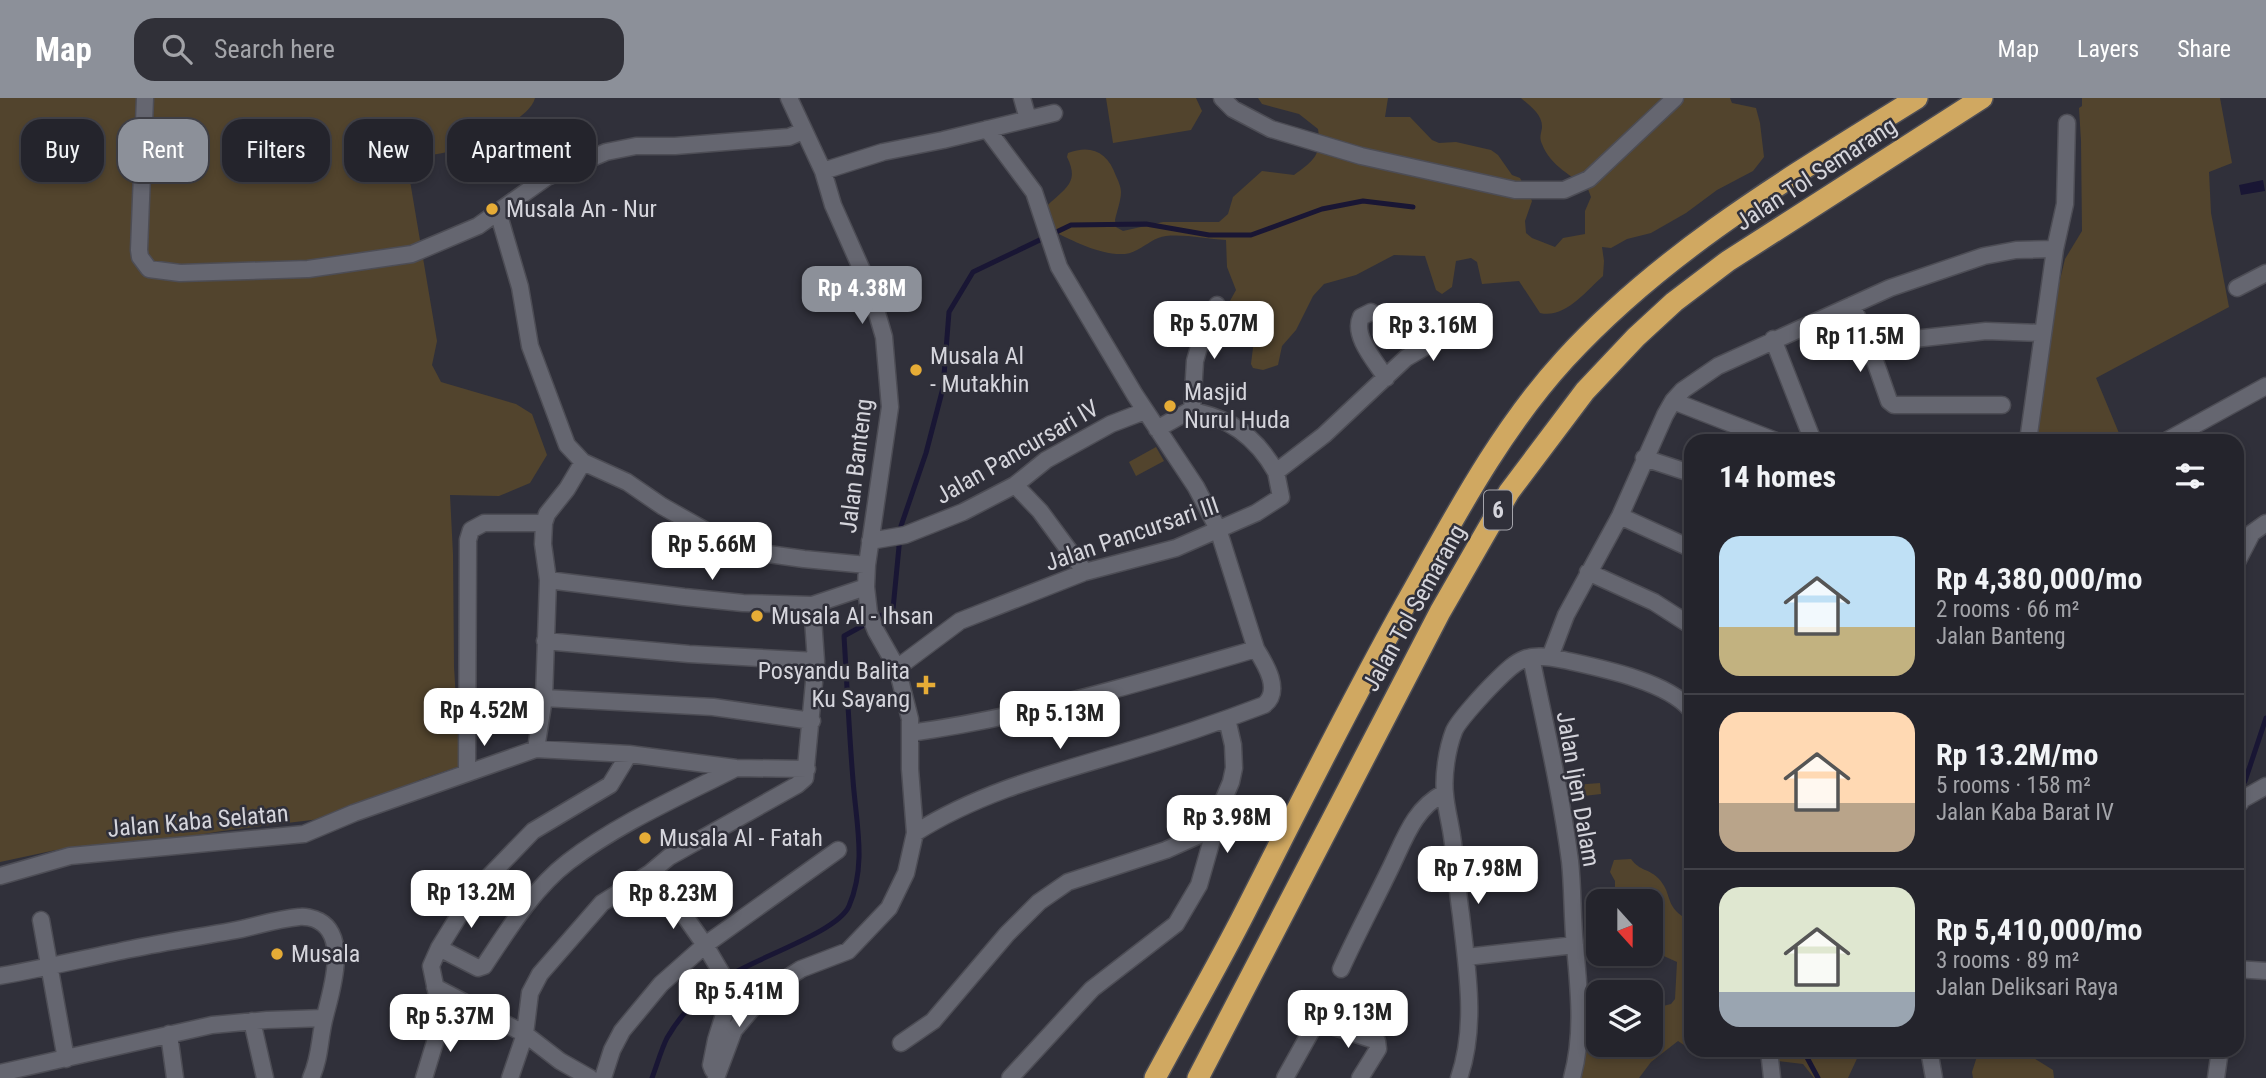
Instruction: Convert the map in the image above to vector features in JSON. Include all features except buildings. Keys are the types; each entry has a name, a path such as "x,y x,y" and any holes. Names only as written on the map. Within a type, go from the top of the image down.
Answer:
{"highway":[{"name":"Jalan Tol Semarang","path":"1155,1078 1244,913 1349,704 1459,510 1545,382 1598,325 1669,261 1728,218 1917,98"},
{"name":"Jalan Tol Semarang","path":"1198,1078 1440,612 1509,492 1585,391 1636,337 1674,302 1728,261 1982,98"}],"street":[{"path":"145,98 139,250 143,263 155,271 242,272 308,269 412,254 457,236 498,212 547,177 606,152 636,146 675,146 789,137 803,131"},
{"name":"Jalan Banteng","path":"715,1078 734,1030 766,991 801,969 848,951 888,908 906,873 915,833 910,719 897,668 869,613 866,587 870,541 890,407 887,357 877,312 850,240 833,205 823,171 789,98"},
{"path":"1022,98 1028,119"},
{"path":"1222,98 1233,109 1271,129 1362,156 1515,190 1564,190 1589,180 1675,98"},
{"path":"823,171 883,152 1054,113"},
{"path":"2029,434 2055,249 2065,204 2067,123"},
{"path":"915,833 968,805 1036,777 1122,753 1264,705 1271,699 1273,691 1265,664 1256,649 1218,528 1196,488 1096,331 1054,256 1034,192 987,129"},
{"path":"498,212 526,310 530,345 567,445 583,462 627,482 662,506 730,545 747,551 867,565"},
{"path":"1550,657 1566,615 1620,516 1644,458 1673,401 1683,390 1718,366 1890,288 1984,256 2016,250 2055,249"},
{"path":"2237,288 2266,273"},
{"path":"1192,411 1195,361 1217,305"},
{"path":"1852,305 1889,401 1899,406 2002,405"},
{"path":"1371,312 1361,317 1358,327 1366,346 1386,378"},
{"path":"1869,344 1986,331 2043,333"},
{"path":"1157,429 1192,411 1221,419 1258,444 1276,472 1324,435 1406,358 1442,337"},
{"path":"1773,339 1810,434"},
{"path":"2179,434 2266,386"},
{"path":"1673,401 1758,434"},
{"name":"Jalan Pancursari IV","path":"870,541 900,535 963,512 1015,485 1046,460 1111,424 1145,411"},
{"path":"1644,458 1684,471"},
{"path":"536,749 544,698 548,580 543,544 544,523 547,514 583,462"},
{"name":"Jalan Pancursari III","path":"897,668 960,621 1085,572 1176,548 1256,513 1278,501 1281,493 1276,472"},
{"path":"1015,485 1053,528 1085,572"},
{"path":"1620,516 1684,545"},
{"path":"467,773 468,540 471,530 484,523 544,523"},
{"path":"2244,548 2252,533 2266,523"},
{"path":"2244,530 2252,533"},
{"path":"1588,572 1654,602 1684,621"},
{"path":"548,580 743,603 812,605 866,587"},
{"path":"510,1078 525,1034 530,993 540,974 602,903 650,873 669,857 805,778 816,661 812,605"},
{"path":"545,641 689,654 816,661"},
{"path":"910,733 943,729 1083,697 1256,649"},
{"name":"Jalan Ijen Dalam","path":"1531,657 1553,753 1570,863 1579,979 1580,1034 1572,1078"},
{"path":"1459,1078 1470,1024 1466,957 1452,836 1444,793 1446,767 1454,730 1487,690 1521,658 1550,657 1600,668 1675,695 1684,703"},
{"path":"544,698 713,707 812,721"},
{"path":"1010,1078 1092,989 1176,924 1199,885 1234,768 1233,745 1227,719"},
{"name":"Jalan Kaba Selatan","path":"0,876 70,856 304,834 354,813 536,749 629,754 736,768 807,769"},
{"path":"424,1078 442,1019 431,966 472,893 542,825 610,785 629,754"},
{"path":"439,948 478,968 484,966 528,903 566,864 611,832 736,768"},
{"path":"2244,798 2266,786"},
{"path":"1341,969 1404,836 1432,799 1444,793"},
{"path":"901,1043 933,1021 1007,934 1039,902 1068,882 1166,850 1215,828"},
{"path":"603,1078 612,1050 622,1031 661,984 705,945 838,850"},
{"path":"650,873 705,945 725,977 727,1005 711,1065 715,1078"},
{"path":"0,976 302,916 321,921 328,929 336,948 335,983 324,1018 319,1061 311,1078"},
{"path":"41,920 66,1059"},
{"path":"1466,957 1575,945"},
{"path":"2244,970 2266,971"},
{"path":"435,987 525,1034 560,1061 590,1078"},
{"path":"0,1073 212,1025 324,1018"},
{"path":"252,1021 265,1078"},
{"path":"1285,1078 1314,1026 1321,1021 1377,1041 1378,1049 1360,1078"},
{"path":"169,1034 175,1078"},
{"path":"1770,1057 1772,1078"},
{"path":"1930,1057 1934,1078"},
{"path":"2216,1078 2219,1057"}],"shaded area":[{"path":"0,98 535,98 518,119 447,119 447,152 433,155 433,119 344,119 344,182 410,182 437,341 432,365 441,382 516,404 532,414 547,455 530,483 499,496 450,495 454,667 460,766 419,780 383,798 320,819 143,844 56,850 0,862"},
{"path":"1106,98 1196,98 1202,111 1191,130 1113,143"},
{"path":"1258,98 1388,98 1385,117 1410,117 1432,140 1439,143 1456,142 1491,150 1498,155 1512,175 1520,178 1532,201 1525,221 1526,233 1555,247 1563,238 1585,234 1585,211 1591,197 1588,189 1556,165 1546,152 1540,136 1542,123 1535,111 1521,98 1730,98 1732,103 1756,108 1764,157 1753,171 1717,190 1686,213 1651,233 1627,239 1611,248 1602,247 1603,276 1574,302 1558,312 1540,313 1519,281 1482,284 1477,262 1471,258 1456,261 1452,287 1442,294 1436,290 1425,256 1394,255 1356,275 1324,284 1313,296 1296,330 1282,346 1278,365 1263,370 1253,368 1251,364 1255,332 1231,329 1220,319 1236,290 1227,267 1226,240 1166,236 1128,253 1107,253 1084,246 1055,232 1047,206 1065,189 1071,179 1068,153 1084,149 1098,152 1113,168 1121,190 1116,227 1123,231 1163,222 1219,222 1228,214 1233,197 1262,171 1294,175 1311,161 1319,145 1318,129 1299,114 1262,104"},
{"path":"2082,98 2220,98 2232,163 2209,172 2211,213 2229,307 2096,378 2119,434 2037,434 2055,301 2065,259 2082,231 2079,108 2082,106"},
{"path":"2263,180 2265,191 2241,195 2239,185"},
{"path":"1156,447 1164,461 1136,476 1129,462"},
{"path":"1600,783 1601,794 1575,797 1574,785"},
{"path":"1631,859 1658,878 1677,911 1684,915 1684,1045 1678,1041 1663,1053 1663,1006 1671,1004 1675,999 1677,962 1663,956 1663,889 1615,889 1615,881 1610,872 1614,860"},
{"path":"1582,1042 1586,1043 1586,1057 1657,1057 1639,1078 1575,1078"},
{"path":"1777,1057 1858,1057 1848,1078 1814,1078 1803,1064 1778,1061"},
{"path":"1977,1057 2032,1057 2053,1070 2054,1078 1973,1078"}],"waterway":[{"path":"652,1078 667,1038 683,1015 703,995 730,975 827,927 849,906 858,875 859,843 844,636 893,609 901,526 926,453 943,388 949,312 973,272 1071,225 1146,224 1209,235 1251,235 1322,209 1363,201 1413,207"},
{"path":"2244,783 2266,718"},
{"path":"1807,1057 1818,1078"}],"place":[{"name":"Musala An - Nur","path":"492,209"},
{"name":"Musala Al - Mutakhin","path":"916,370"},
{"name":"Masjid Nurul Huda","path":"1170,406"},
{"name":"Musala Al - Ihsan","path":"757,616"},
{"name":"Posyandu Balita Ku Sayang","path":"926,685"},
{"name":"Musala Al - Fatah","path":"645,838"},
{"name":"Musala","path":"277,954"}]}
